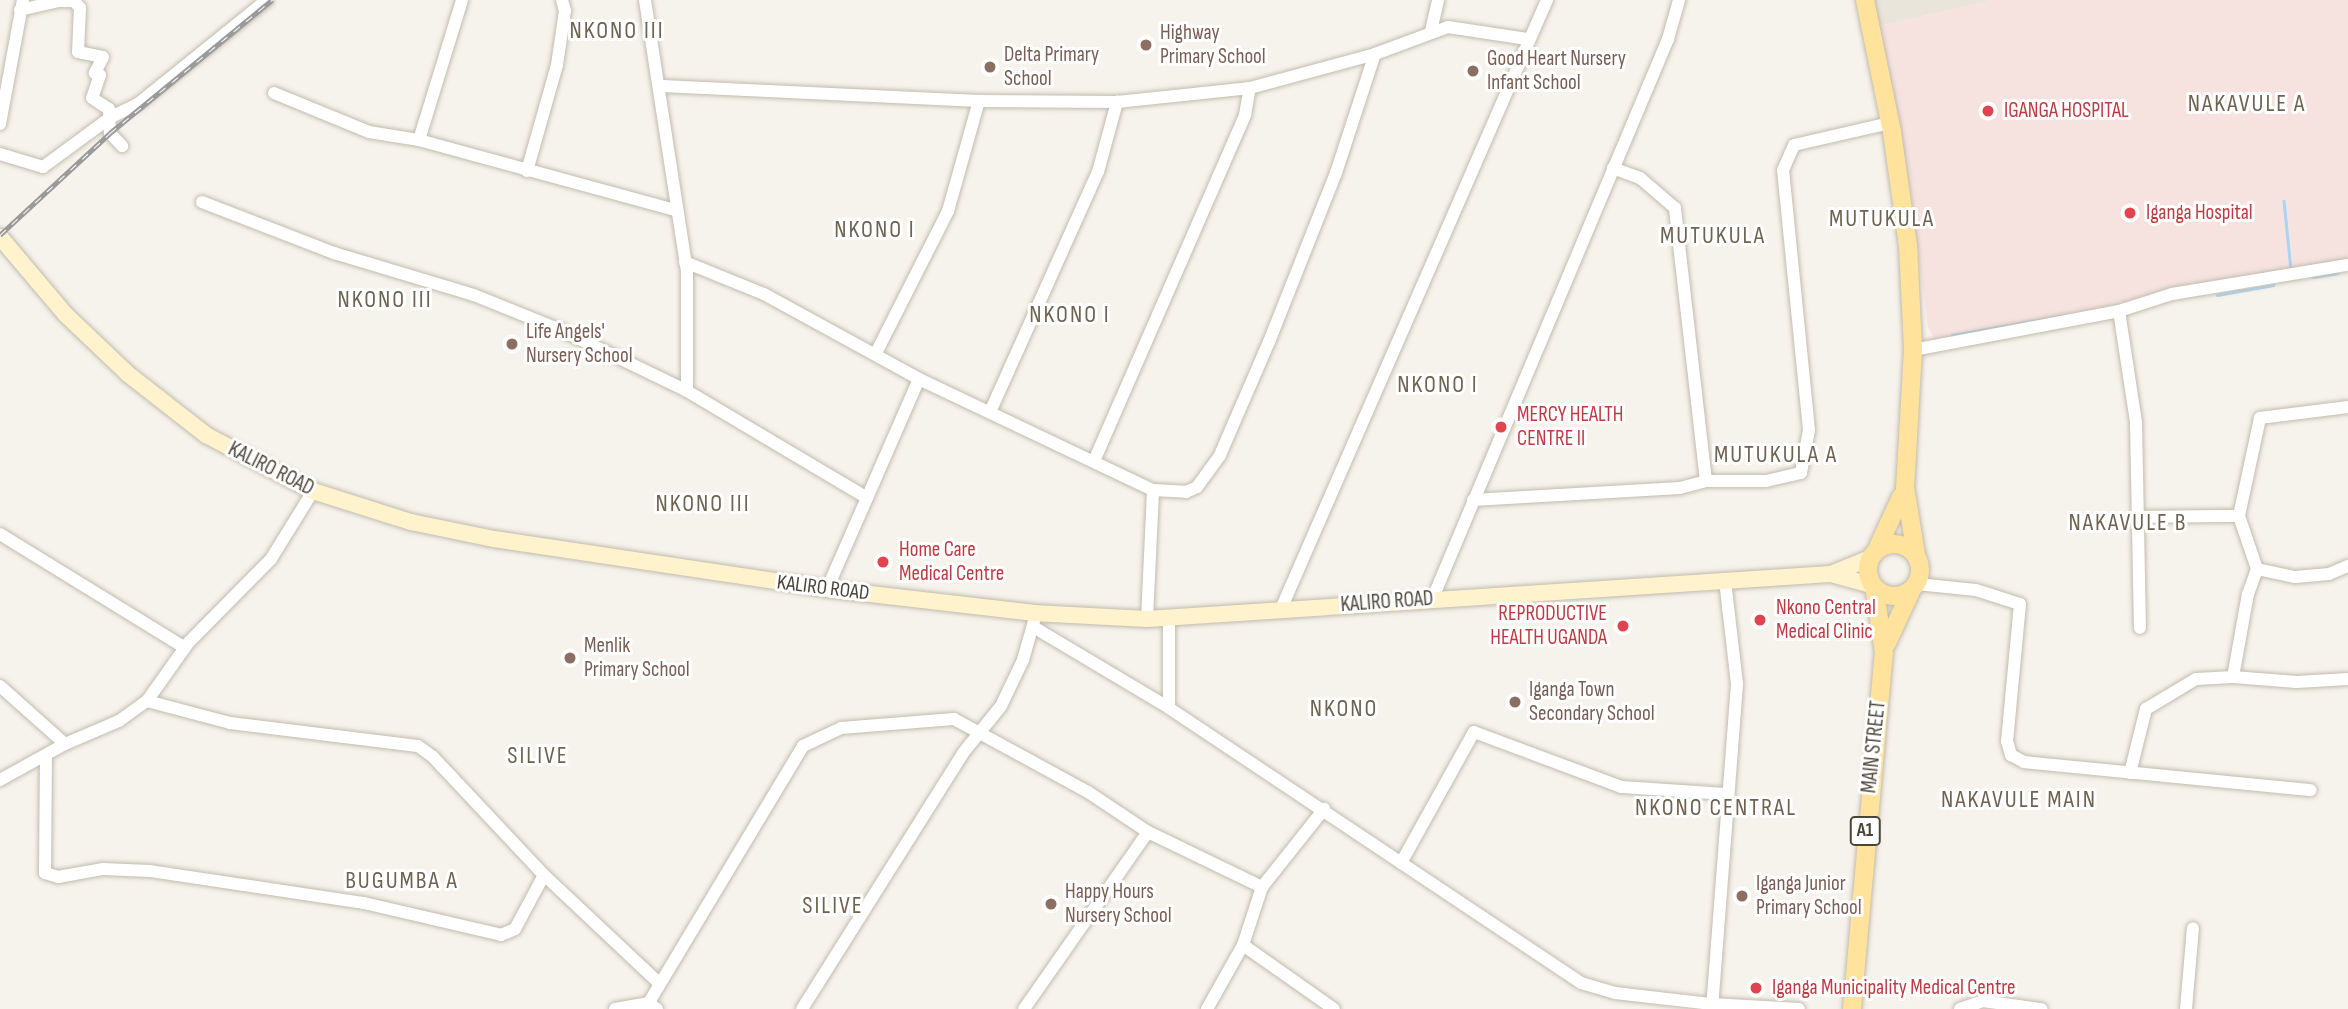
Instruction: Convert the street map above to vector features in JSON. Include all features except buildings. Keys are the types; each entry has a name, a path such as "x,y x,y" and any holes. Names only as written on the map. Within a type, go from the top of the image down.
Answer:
{"main road":[{"name":"A1","path":"1865,0 1890,123 1908,246 1913,350 1905,487 1921,569 1884,653"},
{"name":"KALIRO ROAD","path":"0,237 65,314 128,374 206,435 313,491 411,522 494,540 1034,620 1169,619 1281,609 1831,573 1873,553"},
{"name":"A1","path":"1884,653 1873,588 1873,553 1905,487"},
{"path":"1873,553 1900,546 1916,554"},
{"name":"KALIRO ROAD","path":"1831,573 1873,588"},
{"path":"1873,588 1893,595 1914,587"},
{"name":"MAIN STREET","path":"1852,1009 1884,653"}],"street":[{"path":"0,154 43,167 111,117 138,104 267,0"},
{"path":"419,141 462,0"},
{"path":"527,171 557,65 565,11 562,0"},
{"path":"646,0 662,86 675,210 685,262 687,391"},
{"path":"1431,31 1438,0"},
{"path":"1281,609 1527,39 1547,0"},
{"path":"1432,600 1668,38 1679,0"},
{"path":"0,124 21,5 74,1 80,8 78,52 103,57 95,73 100,75 92,99 109,109 110,133 121,146"},
{"path":"662,86 979,101 1117,102 1250,88 1375,54 1431,31 1448,27 1527,39"},
{"path":"685,262 764,294 821,328 876,353 919,379 1153,490 1186,492 1197,487 1220,455 1336,173 1375,54"},
{"path":"1094,461 1245,115 1250,88"},
{"path":"274,93 369,132 419,141 675,210"},
{"path":"876,353 948,211 979,101"},
{"path":"990,412 1098,172 1117,102"},
{"path":"1474,500 1680,488 1706,481 1766,481 1801,473 1809,430 1783,170 1794,145 1890,123"},
{"path":"1614,169 1640,178 1675,208 1706,481"},
{"path":"202,202 334,253 474,295 563,331 687,391 867,498"},
{"path":"1913,350 2119,311 2172,294 2348,265"},
{"path":"2119,311 2136,422 2140,628"},
{"path":"827,589 919,379"},
{"path":"2233,677 2248,594 2257,569 2239,516 2260,418 2348,407"},
{"path":"1147,619 1153,490"},
{"path":"0,780 46,757 65,744 118,721 147,701 185,648 271,559 313,491"},
{"path":"2137,517 2239,516"},
{"path":"0,534 185,648"},
{"path":"2257,569 2295,578 2329,574 2348,566"},
{"path":"1712,1007 1737,684 1726,581"},
{"path":"1914,587 1976,590 2020,604 2007,741 2011,755 2024,762 2311,790"},
{"path":"1169,619 1169,708"},
{"path":"802,1009 963,753 983,733 1013,683 1034,620 1324,809 1581,984 1615,993 1712,1007 1799,1009"},
{"path":"2130,774 2146,709 2196,679 2233,677 2297,682 2348,679"},
{"path":"0,686 65,744"},
{"path":"147,701 230,723 418,746 433,757 544,875 658,982"},
{"path":"615,1009 651,1007 658,982 803,746 841,728 932,717 954,719 983,733 1148,832 1262,887"},
{"path":"1401,863 1474,732 1621,787 1727,794"},
{"path":"46,757 46,873 58,877 103,869 150,871 364,903 501,935 515,929 544,875"},
{"path":"1207,1009 1243,945 1262,887 1324,809"},
{"path":"1024,1009 1148,832"},
{"path":"2186,1009 2193,928"},
{"path":"1243,945 1334,1009"},
{"path":"1960,1009 2002,1001 2041,1009"}],"shaded area":[{"path":"1873,0 1994,0 1879,26"},
{"name":"Iganga Hospital","path":"1994,0 2348,0 2348,260 1935,340 1928,327 1907,170 1879,26"}],"waterway":[{"path":"2284,201 2291,270"},
{"path":"2313,277 2338,273"},
{"path":"2217,295 2273,285"},
{"path":"1952,335 2065,315"}],"railway":[{"path":"0,235 110,133 272,0"}],"place":[{"name":"Highway Primary School","path":"1146,45"},
{"name":"Delta Primary School","path":"990,67"},
{"name":"Good Heart Nursery Infant School","path":"1473,71"},
{"name":"IGANGA HOSPITAL","path":"1988,111"},
{"name":"Iganga Hospital","path":"2130,213"},
{"name":"Life Angels' Nursery School","path":"512,344"},
{"name":"MERCY HEALTH CENTRE II","path":"1501,427"},
{"name":"Home Care Medical Centre","path":"883,562"},
{"name":"Nkono Central Medical Clinic","path":"1760,620"},
{"name":"REPRODUCTIVE HEALTH UGANDA","path":"1623,626"},
{"name":"Menlik Primary School","path":"570,658"},
{"name":"Iganga Town Secondary School","path":"1515,702"},
{"name":"Iganga Junior Primary School","path":"1742,896"},
{"name":"Happy Hours Nursery School","path":"1051,904"},
{"name":"Iganga Municipality Medical Centre","path":"1756,988"}],"district":[{"name":"NKONO III","path":"617,31"},
{"name":"NAKAVULE A","path":"2247,104"},
{"name":"MUTUKULA","path":"1882,219"},
{"name":"NKONO I","path":"875,230"},
{"name":"MUTUKULA","path":"1713,236"},
{"name":"NKONO III","path":"385,300"},
{"name":"NKONO I","path":"1070,315"},
{"name":"NKONO I","path":"1438,385"},
{"name":"MUTUKULA A","path":"1776,455"},
{"name":"NKONO III","path":"703,504"},
{"name":"NAKAVULE B","path":"2128,523"},
{"name":"NKONO","path":"1344,709"},
{"name":"SILIVE","path":"538,756"},
{"name":"NAKAVULE MAIN","path":"2019,800"},
{"name":"NKONO CENTRAL","path":"1716,808"},
{"name":"BUGUMBA A","path":"402,881"},
{"name":"SILIVE","path":"833,906"}]}
